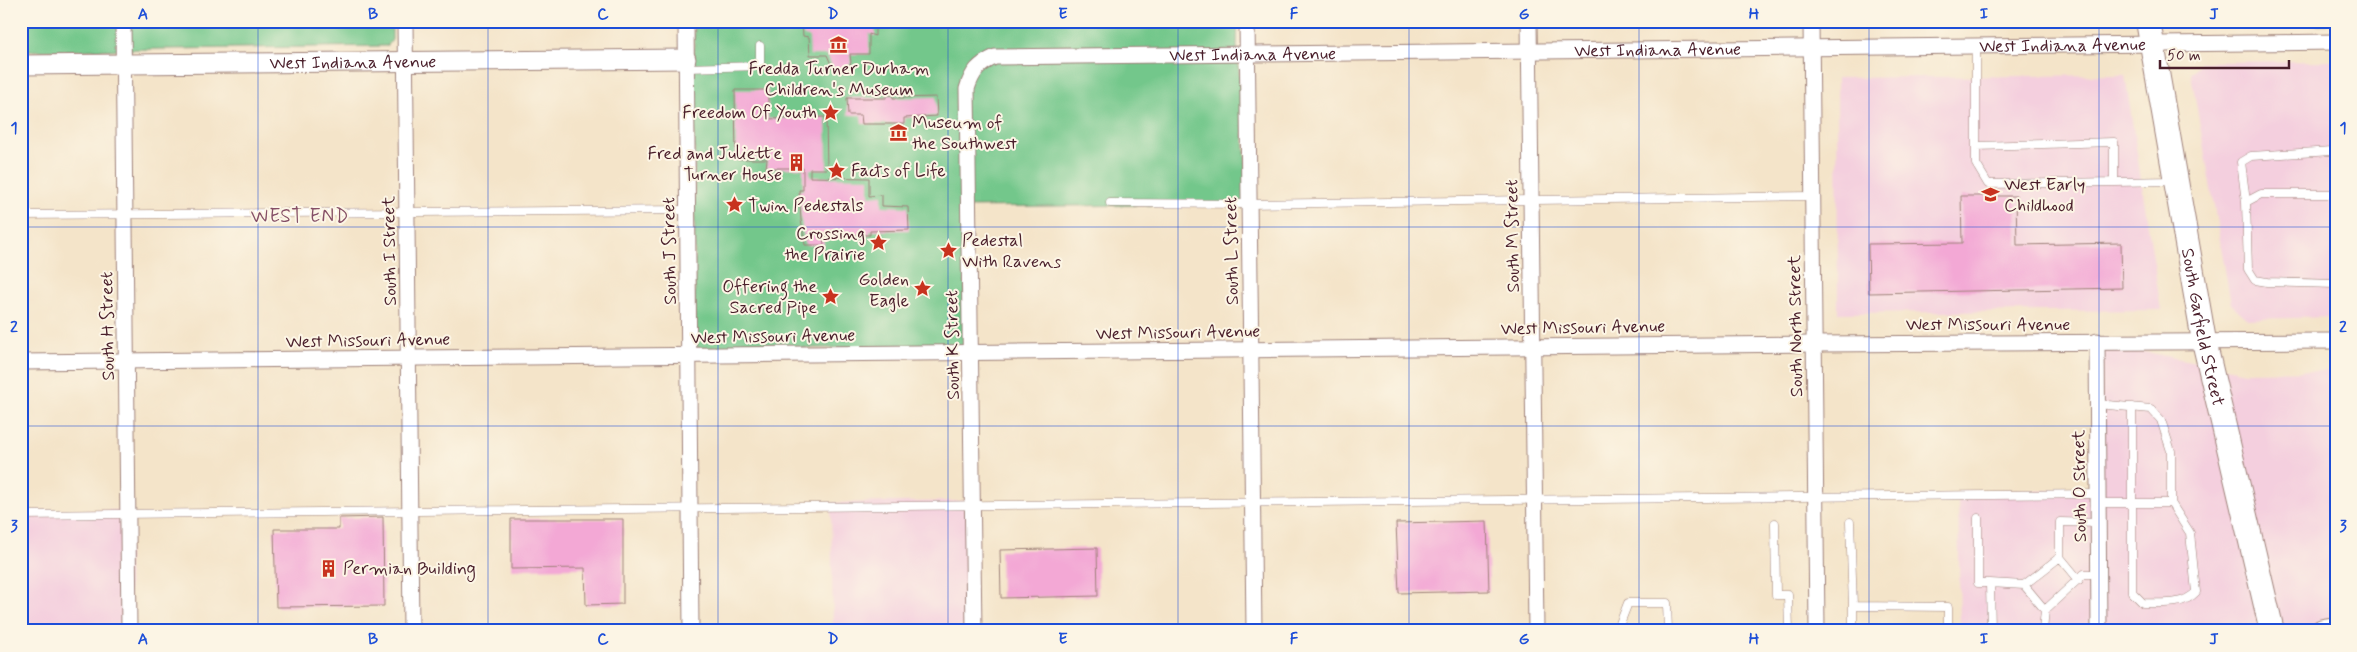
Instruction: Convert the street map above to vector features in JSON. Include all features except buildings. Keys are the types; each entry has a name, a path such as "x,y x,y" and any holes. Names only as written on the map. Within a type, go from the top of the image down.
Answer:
{"main road":[{"name":"South Garfield Street","path":"2150,32 2204,341 2272,631"},
{"path":"2323,631 2336,629"}],"street":[{"name":"South H Street","path":"123,21 129,631"},
{"name":"South I Street","path":"405,21 411,631"},
{"name":"South J Street","path":"686,21 691,631"},
{"name":"South L Street","path":"1247,21 1254,631"},
{"name":"South M Street","path":"1529,21 1536,631"},
{"name":"South North Street","path":"1812,21 1817,631"},
{"name":"West Indiana Avenue","path":"982,64 995,57 1005,56 1976,45 2150,32 2336,42"},
{"name":"West Indiana Avenue","path":"21,65 406,62 686,64"},
{"name":"South K Street","path":"974,631 967,89 970,78 982,64"},
{"name":"West Missouri Avenue","path":"21,362 2097,341 2336,341"},
{"name":"South O Street","path":"2097,341 2099,631"}],"lane":[{"path":"1976,45 1976,164 1988,184 2176,180"},
{"path":"686,64 760,66 760,46"},
{"path":"1976,146 2114,142 2114,181"},
{"path":"2336,149 2332,151 2251,156 2241,162 2246,202 2248,268 2254,280 2336,284"},
{"path":"2246,202 2261,194 2336,194"},
{"path":"1110,203 1249,204 1813,196"},
{"path":"21,215 125,212 688,210"},
{"path":"2097,404 2151,409 2161,420 2170,451 2171,503 2190,533 2196,592 2189,600 2172,603 2143,603 2132,592 2132,408"},
{"path":"21,515 1816,497 2098,498 2132,504 2171,503"},
{"path":"1978,518 1978,583 2024,585 2042,575 2060,557"},
{"path":"1850,522 1853,631"},
{"path":"2079,580 2060,557 2060,522 2098,523"},
{"path":"1775,523 1776,595 1788,595 1789,631"},
{"path":"2043,631 2044,610 2059,594 2079,580 2084,574 2099,574"},
{"path":"1990,583 1991,631"},
{"path":"2024,585 2044,610"},
{"path":"1619,631 1619,626 1628,603 1666,603 1668,631"},
{"path":"1853,606 1948,607 1948,631"}],"shaded area":[{"path":"2336,61 2336,317 2248,319 2231,304 2191,74 2200,62"},
{"name":"West Early Childhood","path":"2125,75 2161,310 1838,313 1837,78"},
{"path":"2096,342 2245,372 2336,371 2336,631 1960,631 1958,492 2098,490"},
{"path":"972,501 973,631 833,631 831,503"},
{"path":"128,510 130,631 21,631 21,512"}],"green space":[{"path":"21,21 392,21 392,40 387,46 21,51"},
{"path":"694,21 1238,21 1237,45 1249,204 965,207 965,348 695,348"},
{"path":"2183,21 2336,21 2336,24 2189,26"}],"place":[{"name":"Fredda Turner Durham Children's Museum","path":"839,45"},
{"name":"Freedom Of Youth","path":"831,112"},
{"name":"Museum of the Southwest","path":"898,132"},
{"name":"Fred and Juliette Turner House","path":"796,163"},
{"name":"Facts of Life","path":"837,170"},
{"name":"West Early Childhood","path":"1990,194"},
{"name":"Twin Pedestals","path":"734,205"},
{"name":"Crossing the Prairie","path":"879,243"},
{"name":"Pedestal With Ravens","path":"948,250"},
{"name":"Golden Eagle","path":"923,289"},
{"name":"Offering the Sacred Pipe","path":"831,296"},
{"name":"Permian Building","path":"329,568"}],"district":[{"name":"WEST END","path":"300,215"}]}
